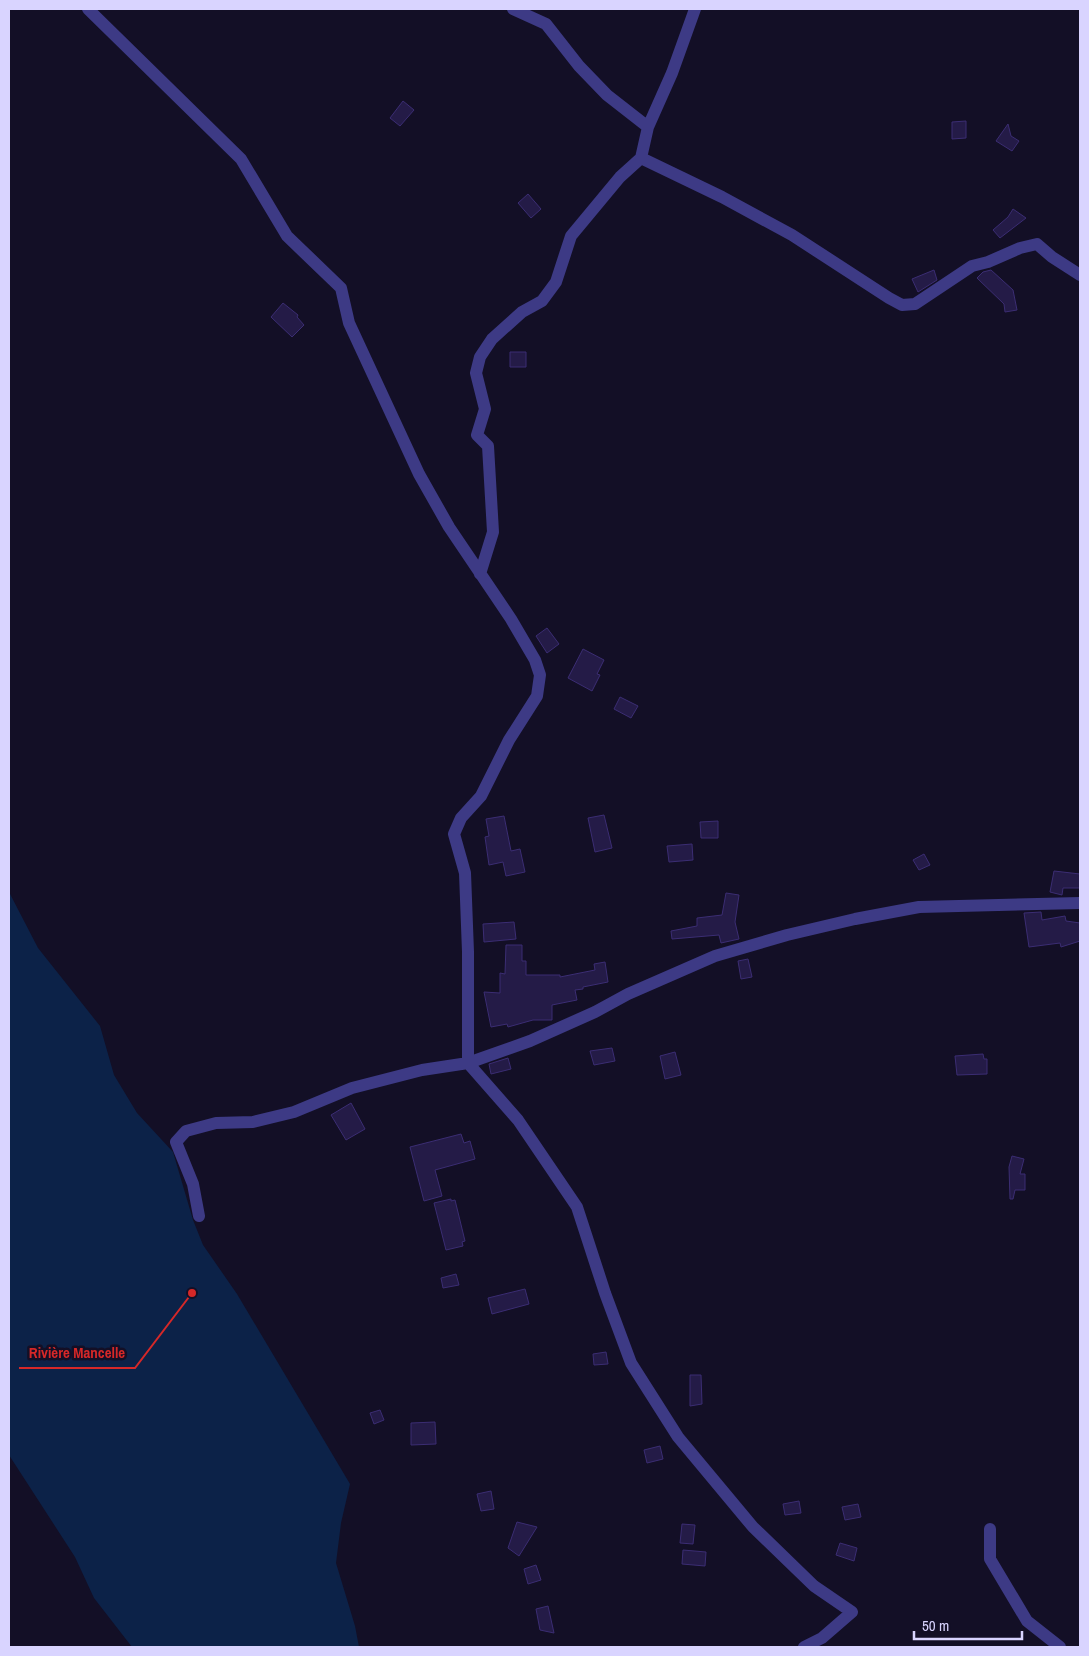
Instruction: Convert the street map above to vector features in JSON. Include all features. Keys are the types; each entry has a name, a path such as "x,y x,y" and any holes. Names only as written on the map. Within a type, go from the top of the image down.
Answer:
{"street":[{"path":"88,9 241,159 287,236 341,288 349,323 419,474 449,527 512,619 535,660 540,675 537,696 509,740 482,796 461,818 454,834 465,873 468,952 468,1063 518,1120 577,1207 605,1293 631,1363 678,1437 753,1527 814,1586 852,1612 822,1638 804,1647"},
{"path":"513,9 546,24 578,66 608,95 648,127"},
{"path":"480,574 493,532 488,446 477,435 485,409 476,373 480,357 492,339 522,312 542,301 556,282 571,236 620,177 641,158 648,127 672,73 695,9"},
{"path":"641,158 722,197 792,235 902,305 915,304 972,266 988,262 1020,248 1037,244 1052,257 1080,275"},
{"path":"199,1216 192,1184 176,1142 186,1131 216,1122 253,1122 286,1114 352,1088 422,1070 468,1063 530,1041 595,1012 628,994 715,956 787,935 919,907 1080,903"},
{"path":"990,1529 990,1559 1017,1605 1027,1621 1060,1647"}],"water":[{"path":"9,892 38,948 100,1026 114,1075 137,1113 173,1152 193,1220 203,1245 237,1294 350,1484 341,1523 336,1563 355,1626 359,1647 132,1647 94,1598 75,1557 9,1455"}],"building":[{"path":"403,101 414,110 400,126 390,118"},
{"path":"966,121 966,138 952,139 952,122"},
{"path":"1008,124 1011,136 1019,141 1012,151 996,141"},
{"path":"528,194 541,209 531,218 518,203"},
{"path":"1013,209 1026,218 1000,238 993,230 1008,217"},
{"path":"934,270 937,280 918,292 912,279"},
{"path":"991,270 1013,290 1017,310 1005,312 1004,304 977,278 983,272"},
{"path":"283,303 298,315 297,317 304,325 292,337 271,317"},
{"path":"510,352 526,352 526,367 510,367"},
{"path":"547,628 559,644 547,653 536,636"},
{"path":"583,649 604,660 597,674 600,675 592,691 568,678"},
{"path":"620,697 638,706 631,718 614,709"},
{"path":"604,815 612,848 595,852 588,818"},
{"path":"504,816 511,851 520,849 525,872 506,876 503,862 489,865 485,837 489,836 486,819"},
{"path":"718,821 718,838 701,838 700,822"},
{"path":"692,844 693,860 669,862 667,846"},
{"path":"924,854 930,865 919,870 913,860"},
{"path":"1054,871 1080,874 1080,888 1063,888 1062,895 1050,892"},
{"path":"726,893 739,895 735,922 739,939 721,943 719,935 672,939 671,931 697,926 697,918 722,915"},
{"path":"1041,912 1042,920 1065,916 1066,921 1080,923 1080,941 1061,947 1060,943 1029,947 1024,913"},
{"path":"514,922 516,939 484,942 483,924"},
{"path":"506,945 522,945 522,961 526,961 526,975 560,975 560,977 595,970 594,964 605,962 608,982 575,990 577,1000 552,1005 552,1020 533,1020 508,1027 507,1024 491,1027 484,992 500,993 500,973 505,974"},
{"path":"748,959 752,977 741,979 738,961"},
{"path":"612,1048 615,1061 594,1065 590,1051"},
{"path":"675,1052 681,1075 665,1079 660,1056"},
{"path":"983,1054 984,1059 987,1059 987,1074 957,1075 955,1056"},
{"path":"508,1058 511,1069 491,1074 489,1064"},
{"path":"351,1103 365,1129 346,1140 331,1115"},
{"path":"461,1134 464,1143 470,1141 475,1159 435,1170 442,1196 424,1201 410,1147"},
{"path":"1012,1156 1024,1159 1020,1174 1025,1174 1025,1190 1015,1190 1013,1199 1010,1199 1009,1167"},
{"path":"451,1199 451,1201 455,1200 465,1241 462,1242 463,1246 446,1250 434,1203"},
{"path":"456,1274 459,1285 443,1288 441,1278"},
{"path":"525,1289 529,1304 492,1314 488,1298"},
{"path":"606,1352 608,1364 594,1365 593,1354"},
{"path":"690,1375 701,1375 702,1404 690,1406"},
{"path":"380,1410 384,1420 374,1424 370,1413"},
{"path":"435,1422 436,1444 411,1445 411,1423"},
{"path":"660,1446 663,1459 647,1463 644,1450"},
{"path":"491,1491 494,1509 481,1511 477,1494"},
{"path":"799,1501 801,1513 785,1515 783,1504"},
{"path":"858,1504 861,1517 845,1520 842,1507"},
{"path":"517,1522 537,1527 519,1556 508,1548"},
{"path":"682,1524 695,1525 693,1544 680,1543"},
{"path":"840,1543 857,1548 854,1561 836,1555"},
{"path":"683,1550 706,1552 705,1566 682,1564"},
{"path":"536,1565 541,1580 528,1584 524,1569"},
{"path":"548,1606 554,1633 540,1630 536,1609"}],"place":[{"name":"Rivière Mancelle","path":"192,1293"}]}
